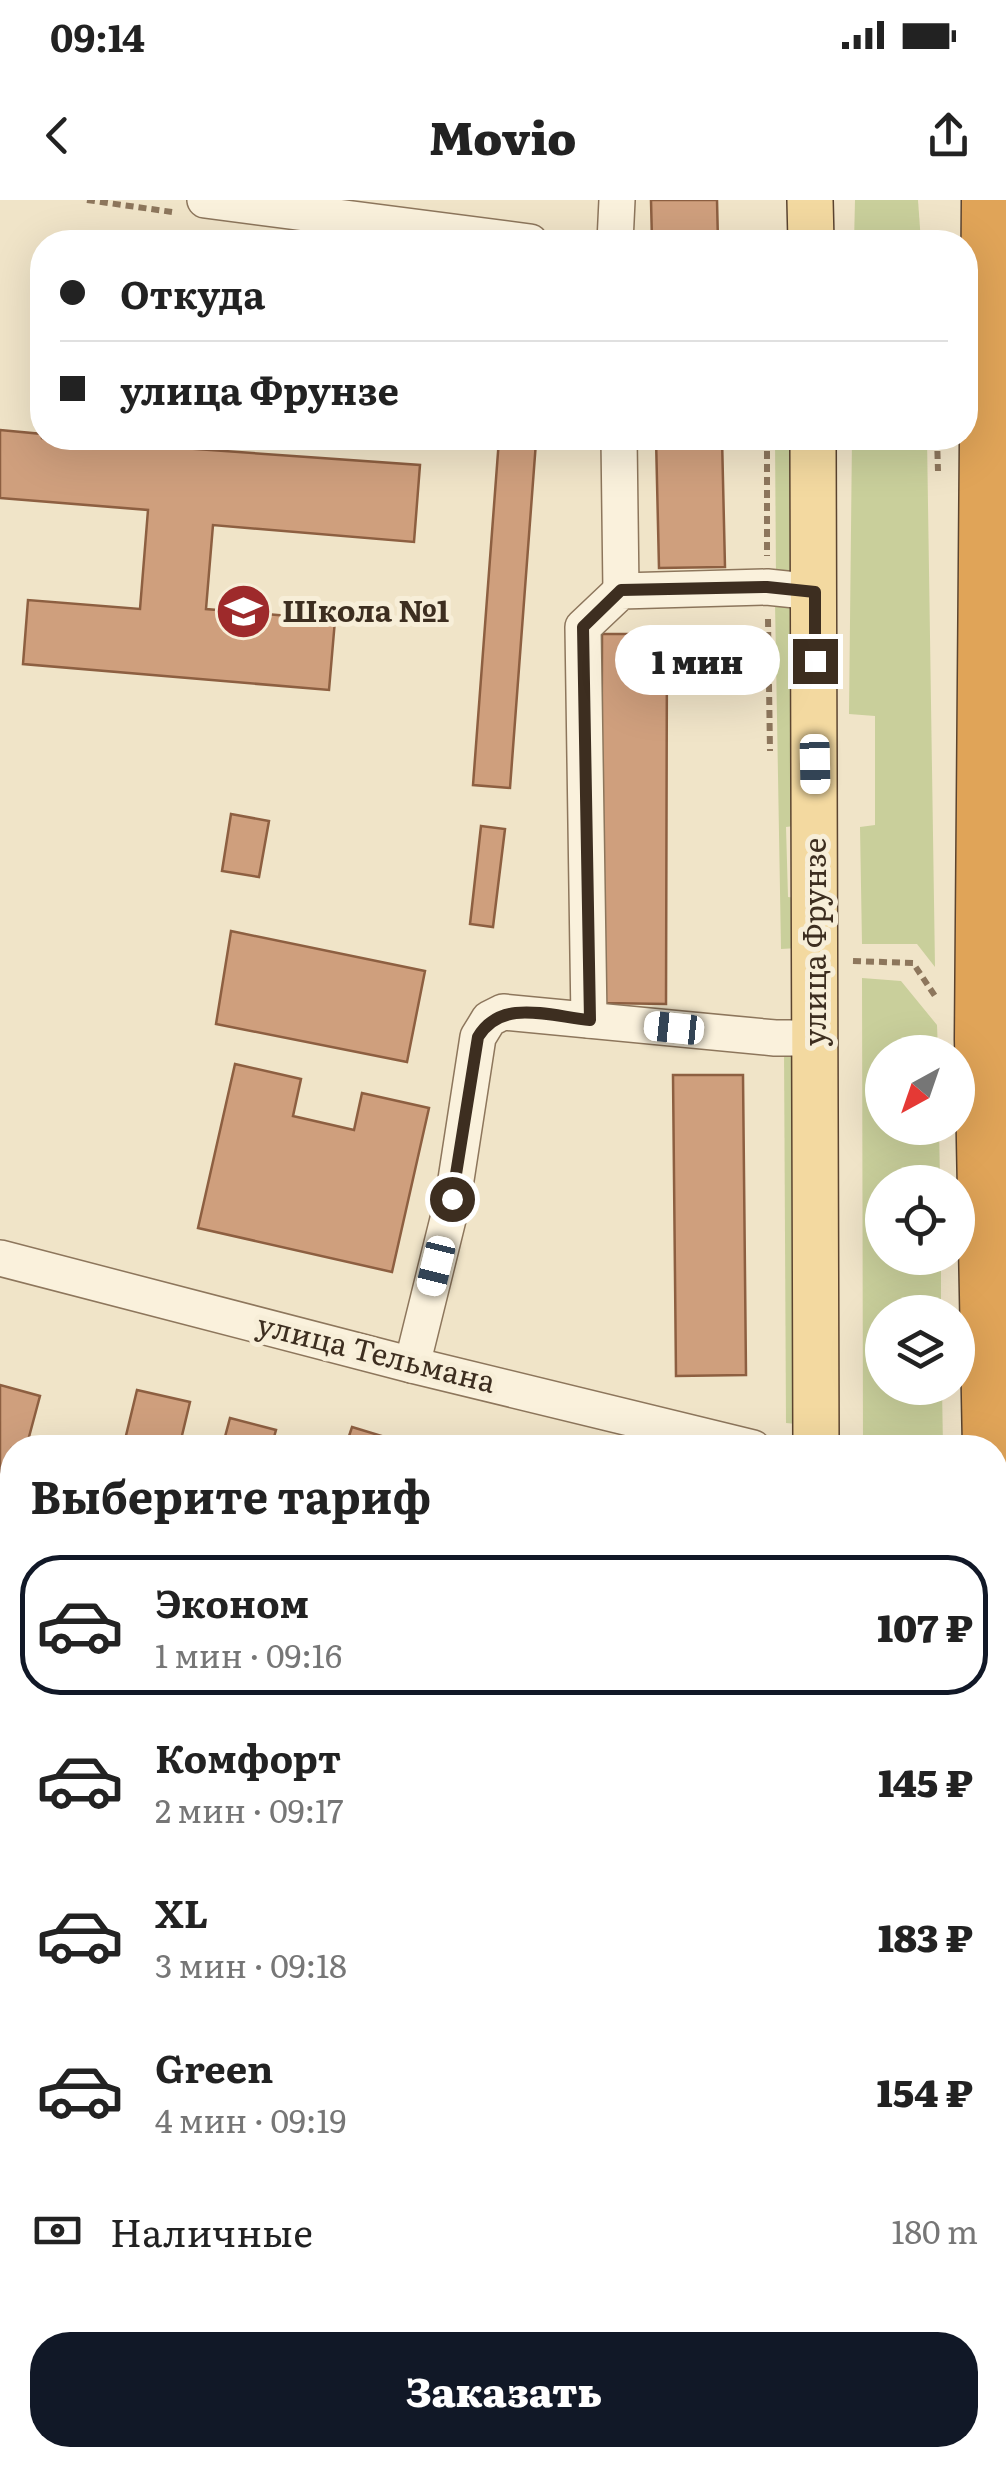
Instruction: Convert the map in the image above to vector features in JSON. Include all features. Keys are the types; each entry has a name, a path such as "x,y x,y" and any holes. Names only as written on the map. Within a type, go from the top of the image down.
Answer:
{"highway":[{"path":"988,200 981,1039 989,1435"}],"main road":[{"path":"810,200 811,230"},
{"name":"улица Фрунзе","path":"813,450 816,1435"}],"street":[{"path":"205,200 437,230"},
{"path":"616,230 617,200"},
{"path":"618,450 621,590"},
{"path":"590,1020 583,627 621,590 767,587 815,592"},
{"path":"412,1366 452,1199 478,1037 488,1019 503,1012 817,1038"},
{"name":"улица Тельмана","path":"0,1258 412,1366 700,1435"}],"path":[{"path":"913,964 942,1006"}],"green space":[{"path":"855,200 918,200 920,230 854,230"},
{"path":"775,450 794,450 794,582 776,579"},
{"path":"852,450 927,450 935,967 917,944 862,944 860,827 875,825 875,716 849,714"},
{"path":"775,602 794,604 794,826 786,827 788,897 797,898 798,948 781,949"},
{"path":"862,978 901,981 937,1025 937,1035 865,1035 865,1145 939,1145 940,1165 865,1165 865,1275 941,1275 941,1295 865,1295 865,1405 942,1405 943,1435 863,1435"},
{"path":"784,1050 798,1050 807,1425 786,1423"}],"building":[{"path":"651,200 717,200 718,230 652,230"},
{"path":"0,430 30,433 30,450 210,450 420,465 414,542 213,525 206,609 335,620 329,690 23,664 28,600 140,609 148,510 0,498"},
{"path":"498,450 535,450 510,788 473,785"},
{"path":"656,450 722,450 725,567 659,568"},
{"path":"602,634 667,634 666,1004 601,1003"},
{"path":"231,814 269,821 259,877 222,871"},
{"path":"481,826 505,829 493,927 470,924"},
{"path":"231,931 425,971 407,1062 216,1024"},
{"path":"235,1064 301,1079 293,1116 354,1130 362,1093 429,1108 392,1272 198,1228"},
{"path":"673,1075 743,1075 746,1375 676,1376"},
{"path":"0,1385 40,1396 30,1435 0,1435"},
{"path":"137,1390 190,1402 182,1435 126,1435"},
{"path":"230,1418 276,1430 275,1435 225,1435"},
{"path":"352,1427 378,1435 349,1435"}],"place":[{"name":"Школа №1","path":"243,612"}],"route":[{"path":"452,1199 478,1037 488,1019 503,1012 590,1020 583,627 621,590 767,587 815,592 815,661"}]}
